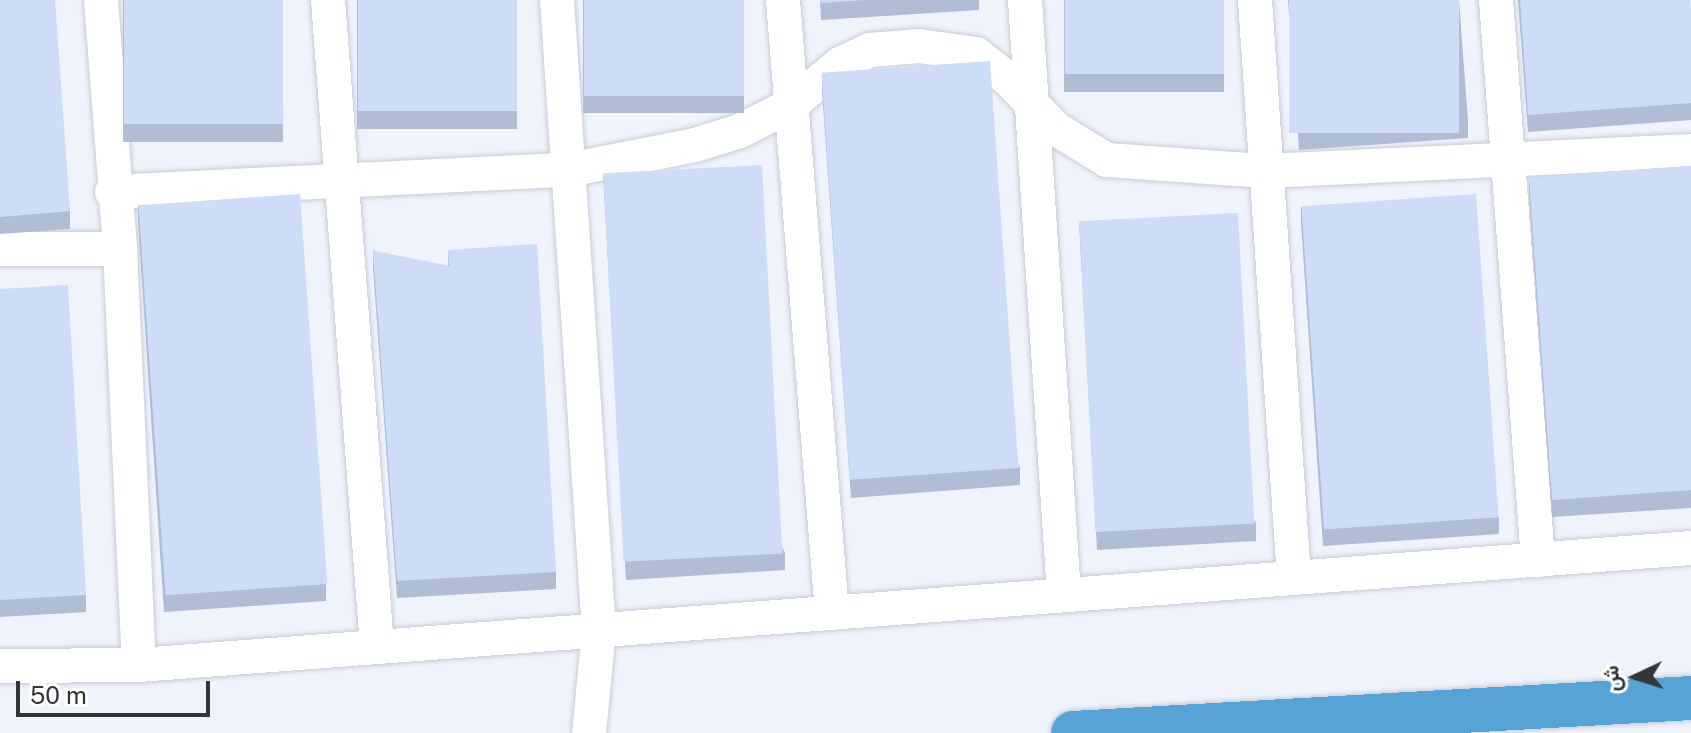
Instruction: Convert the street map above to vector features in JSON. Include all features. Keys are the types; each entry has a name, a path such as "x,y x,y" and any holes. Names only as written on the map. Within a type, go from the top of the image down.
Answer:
{"highway":[{"path":"1073,733 1533,719 1691,698"}],"street":[{"path":"101,0 112,192 120,249 139,665"},
{"path":"328,0 377,647"},
{"path":"557,0 599,630 589,733"},
{"path":"783,0 832,613"},
{"path":"1025,0 1064,595"},
{"path":"1255,0 1294,578"},
{"path":"1496,0 1538,560"},
{"path":"112,192 568,170 695,145 740,131 791,105 840,64 870,50 919,46 976,54 1007,78 1032,106 1081,148 1107,160 1266,171 1691,151"},
{"path":"0,249 120,249"},
{"path":"0,666 139,665 1691,548"}],"building":[{"path":"0,0 55,0 70,211 0,217"},
{"path":"124,0 283,0 283,124 124,124"},
{"path":"358,0 517,0 517,111 358,111"},
{"path":"584,0 744,0 744,96 584,96"},
{"path":"820,0 866,0 821,3"},
{"path":"1065,0 1224,0 1224,74 1065,74"},
{"path":"1289,0 1459,0 1459,133 1289,133"},
{"path":"1520,0 1690,0 1691,103 1528,115"},
{"path":"990,61 1018,468 850,480 821,73"},
{"path":"762,165 782,553 624,562 603,173"},
{"path":"1691,166 1691,490 1552,500 1529,177"},
{"path":"300,194 327,584 166,595 138,205"},
{"path":"1476,194 1499,517 1324,529 1301,206"},
{"path":"1238,213 1254,524 1095,532 1079,221"},
{"path":"537,244 556,572 397,581 373,251 449,266 448,250"},
{"path":"68,285 86,595 0,600 0,289"}]}
